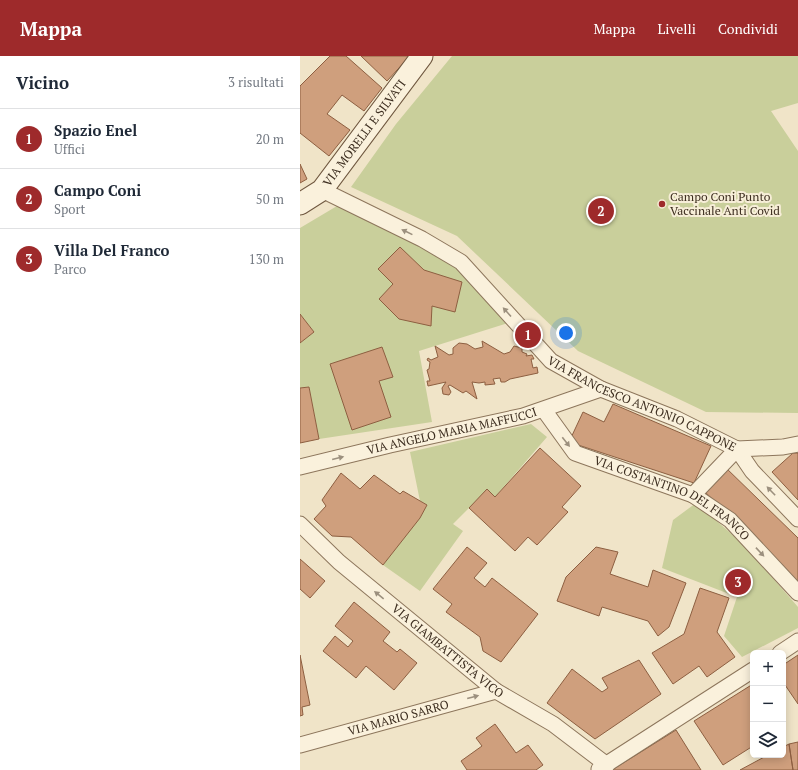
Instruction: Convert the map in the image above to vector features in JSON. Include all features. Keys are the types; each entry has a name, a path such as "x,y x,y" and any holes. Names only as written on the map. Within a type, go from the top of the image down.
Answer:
{"main road":[{"name":"VIA MORELLI E SILVATI","path":"300,204 322,190 422,56"}],"street":[{"name":"VIA FRANCESCO ANTONIO CAPPONE","path":"322,190 422,239 461,262 551,361 601,389 677,419 737,449 752,471 798,519"},
{"name":"VIA ANGELO MARIA MAFFUCCI","path":"300,467 544,410 601,389"},
{"name":"VIA COSTANTINO DEL FRANCO","path":"544,410 574,453 693,495 730,520 798,593"},
{"path":"693,495 737,449 783,447 798,444"},
{"name":"VIA GIAMBATTISTA VICO","path":"300,524 339,562 496,691 553,724 602,767"},
{"path":"784,650 798,641"},
{"path":"602,767 750,672"},
{"name":"VIA MARIO SARRO","path":"300,745 496,691"}],"green space":[{"path":"452,56 798,56 798,103 771,111 798,151 798,413 706,412 578,351 457,236 351,187 396,124"},
{"path":"337,206 387,227 460,266 508,323 419,351 432,422 319,439 309,387 300,388 300,343 314,332 300,314 300,228"},
{"path":"531,424 547,437 495,497 487,490 453,524 463,531 420,591 383,565 427,505 420,501 410,452"},
{"path":"696,503 742,543 798,607 798,628 756,650 750,650 750,653 742,657 724,636 737,597 662,568 673,520"}],"building":[{"path":"330,56 346,56 382,88 364,111 342,95 327,114 350,130 329,156 300,133 300,86"},
{"path":"361,56 410,56 387,81"},
{"path":"300,164 307,179 300,183"},
{"path":"400,247 424,270 462,282 455,312 432,306 431,326 399,319 379,299 393,284 378,269"},
{"path":"300,314 314,332 300,343"},
{"path":"482,341 504,354 510,352 514,346 522,348 522,352 527,354 526,356 532,355 534,359 531,359 533,368 537,367 538,373 510,379 505,382 501,382 500,378 493,379 495,384 485,385 485,382 472,382 477,399 466,391 463,393 450,385 448,386 451,392 449,395 443,394 442,388 446,382 428,386 427,381 430,381 427,370 429,369 430,362 427,360 428,358 431,360 438,357 435,346 449,355 453,354 453,348 459,343 467,344 475,349 483,347"},
{"path":"382,347 393,377 379,381 391,417 352,430 330,364"},
{"path":"309,387 319,439 300,443 300,388"},
{"path":"613,404 711,446 694,483 569,442 583,412 604,422"},
{"path":"540,448 581,486 562,507 568,512 537,545 528,537 515,551 469,508 487,489 495,497"},
{"path":"793,453 798,453 798,500 772,472"},
{"path":"724,466 798,538 798,582 702,489"},
{"path":"341,473 360,489 374,475 400,494 403,491 427,505 420,518 383,565 351,537 332,536 314,519 326,506 322,500"},
{"path":"467,547 487,563 474,578 485,587 492,578 538,614 501,662 483,651 480,637 446,612 452,604 433,589"},
{"path":"596,547 618,552 610,574 648,587 653,570 686,583 669,627 658,636 648,621 602,607 599,616 557,601 566,577"},
{"path":"300,559 325,581 310,598 300,589"},
{"path":"700,588 729,598 717,632 735,657 707,677 699,666 673,684 652,653 684,634"},
{"path":"354,602 390,632 383,641 397,652 400,649 417,663 394,690 366,666 356,678 323,651 335,636 348,647 353,641 335,626"},
{"path":"300,655 310,705 302,707 303,715 300,716"},
{"path":"798,655 798,704 786,686 786,663"},
{"path":"639,660 661,694 595,739 547,703 572,669 602,692 608,688 602,678"},
{"path":"750,686 750,748 723,765 694,721"},
{"path":"495,724 516,753 528,745 543,765 536,770 467,770 461,761 482,746 476,738"},
{"path":"676,730 701,770 612,770"},
{"path":"798,742 798,770 793,770 789,744"},
{"path":"789,744 793,770 740,770 762,758 786,758 786,746"}],"place":[{"name":"Campo Coni Punto Vaccinale Anti Covid","path":"662,204"},
{"name":"Campo Coni","path":"601,211"},
{"name":"Spazio Enel","path":"528,335"},
{"name":"Villa Del Franco","path":"738,582"}]}
